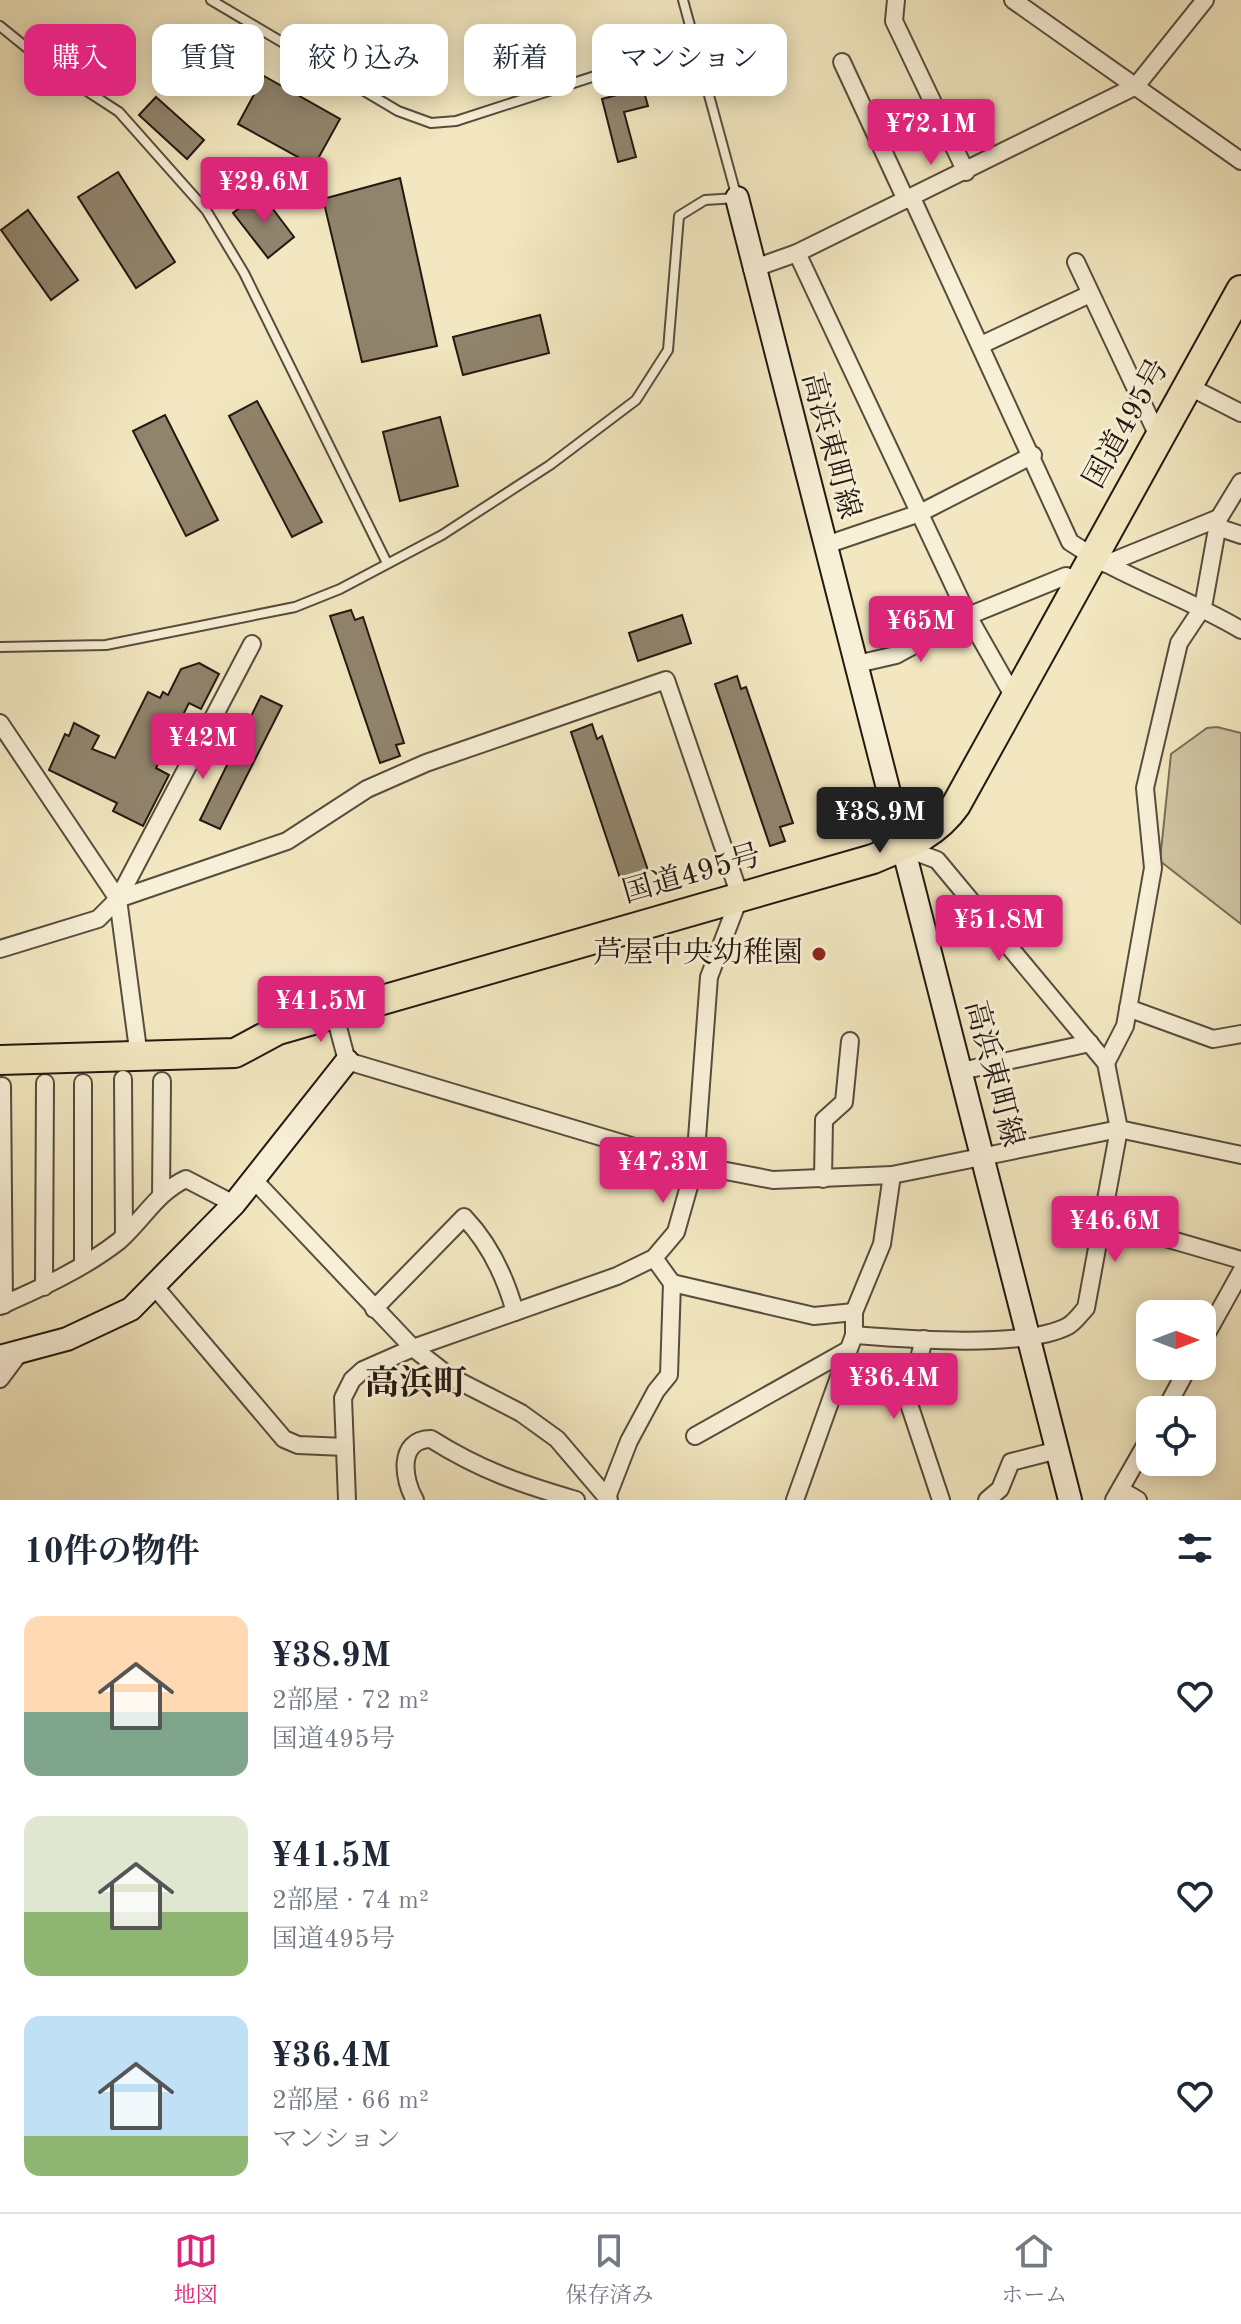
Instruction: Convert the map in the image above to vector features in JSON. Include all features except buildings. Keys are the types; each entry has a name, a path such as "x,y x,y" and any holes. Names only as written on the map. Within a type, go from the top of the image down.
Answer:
{"highway":[{"name":"国道495号","path":"1,1073 131,1068 235,1053 278,1030 873,859 943,824 1078,583 1099,560 1159,438 1241,290"}],"main road":[{"name":"高浜東町線","path":"737,198 752,269 1030,1336 1068,1498"},
{"path":"10,1354 67,1339 131,1309 234,1204 347,1061"}],"street":[{"path":"896,0 894,21 966,172"},
{"path":"1013,0 1241,161"},
{"path":"752,269 797,253 1136,86 1205,0"},
{"path":"842,62 981,345 1070,542 1099,560 1203,607 1241,630"},
{"path":"797,253 968,616 1014,697"},
{"path":"1076,262 1159,438"},
{"path":"981,345 1090,294"},
{"path":"1188,386 1241,413"},
{"path":"826,545 920,513 1033,455"},
{"path":"1106,1063 1125,1026 1153,868 1145,788 1179,643 1203,607 1218,522 1241,482"},
{"path":"1099,560 1218,522 1241,535"},
{"path":"857,664 896,655 968,616 1066,576 1078,583"},
{"path":"0,949 98,919 118,899 252,644"},
{"path":"118,899 287,841 367,789 426,763 666,680 740,896 709,977 695,1165 676,1232 654,1258 617,1276 413,1348 363,1370 352,1380 343,1398 347,1500"},
{"path":"0,723 118,899 131,1068 124,1235"},
{"path":"695,1436 851,1343 1030,1336 1069,1325 1086,1308 1119,1129 1106,1063 937,860 902,847"},
{"path":"1128,1008 1213,1039 1241,1034"},
{"path":"335,1016 347,1061 695,1165 773,1180 892,1175 984,1159 1119,1129 1241,1155"},
{"path":"823,1179 824,1120 844,1102 850,1041"},
{"path":"961,1071 1090,1043"},
{"path":"1,1073 2,1306 44,1287 83,1264 124,1235 169,1187 186,1179 234,1204"},
{"path":"161,1195 162,1081"},
{"path":"44,1287 45,1083"},
{"path":"83,1083 83,1264"},
{"path":"795,1500 851,1343 854,1312 882,1244 892,1175"},
{"path":"254,1180 413,1348 449,1376 521,1413 557,1439 604,1498 629,1441 656,1391 669,1375 672,1283 654,1258"},
{"path":"374,1309 464,1217 481,1234 505,1279 515,1312"},
{"path":"1103,1220 1241,1260"},
{"path":"1216,1317 1241,1272"},
{"path":"672,1283 814,1316 854,1312"},
{"path":"155,1287 284,1439 298,1445 345,1447"},
{"path":"924,1339 908,1401 941,1500"},
{"path":"0,1379 10,1354"},
{"path":"415,1500 405,1482 405,1460 412,1446 423,1439 431,1439 473,1466 502,1478 576,1500"},
{"path":"987,1500 1000,1489 1011,1462 1058,1450"},
{"path":"1136,1462 1118,1495 1138,1500"}],"lane":[{"path":"211,0 398,111 431,123 456,121 592,77"},
{"path":"683,0 689,24"},
{"path":"0,26 53,69 119,112 206,210 244,273 387,563"},
{"path":"0,647 106,645 295,607 340,589 442,535 550,465 636,400 668,350 679,216 705,200 737,198 709,96"}],"shaded area":[{"path":"1217,727 1241,733 1241,924 1160,861 1171,754 1207,728"}],"place":[{"name":"芦屋中央幼稚園","path":"819,954"}],"district":[{"name":"高浜町","path":"416,1385"}]}
